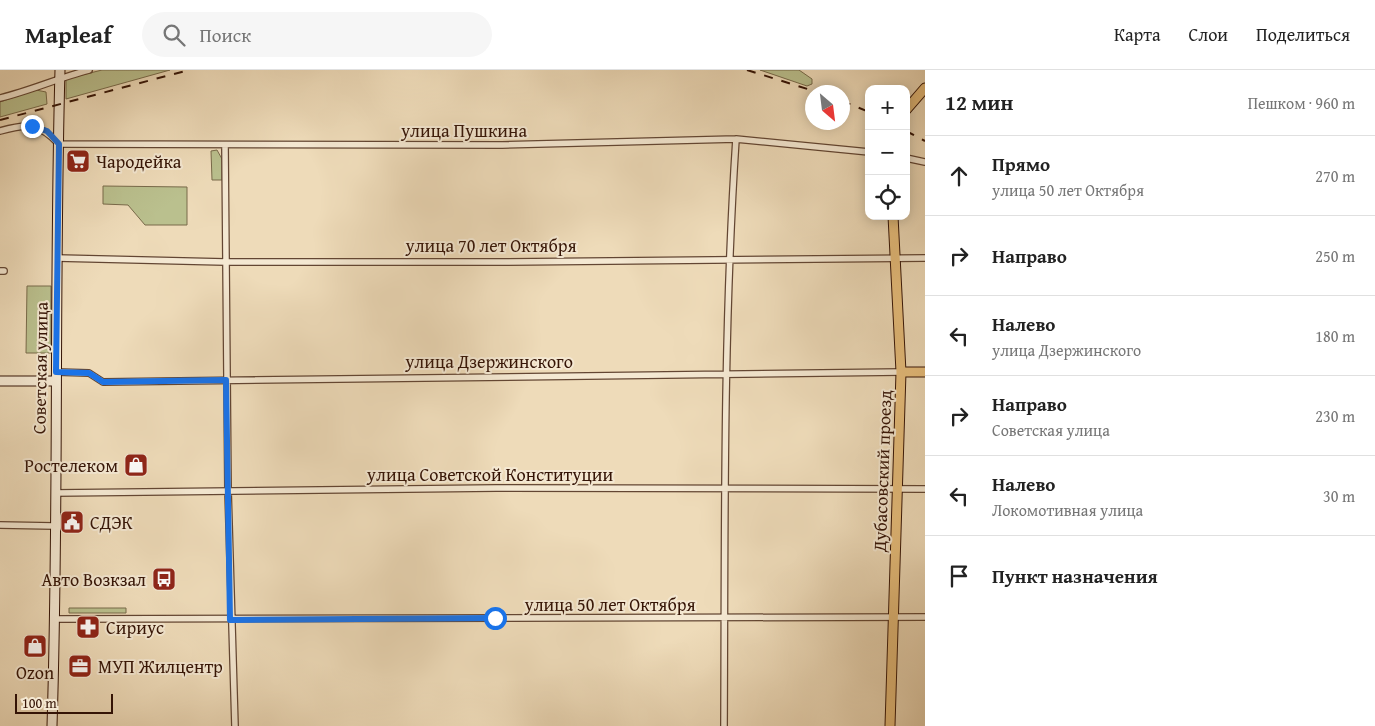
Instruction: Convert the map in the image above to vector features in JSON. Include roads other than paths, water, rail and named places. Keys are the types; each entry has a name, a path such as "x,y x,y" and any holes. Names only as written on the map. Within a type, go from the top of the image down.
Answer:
{"main road":[{"name":"Советская улица","path":"52,726 56,619 54,526 60,74"},
{"path":"910,105 925,88"},
{"name":"Дубасовский проезд","path":"890,726 901,372 894,220"},
{"name":"улица Дзержинского","path":"901,372 925,372"},
{"path":"0,381 56,377"}],"street":[{"path":"0,98 23,92 60,74 89,70"},
{"path":"0,131 32,126 47,131 59,144"},
{"path":"724,726 724,489 728,258 736,139"},
{"name":"улица Пушкина","path":"59,144 225,146 587,144 736,139 865,152"},
{"path":"225,146 230,620 235,726"},
{"path":"910,159 925,162"},
{"name":"улица 70 лет Октября","path":"57,258 225,262 505,262 728,258 925,258"},
{"name":"улица Дзержинского","path":"56,377 89,373 103,382 901,372"},
{"name":"улица Советской Конституции","path":"55,493 228,490 925,489"},
{"path":"0,525 54,526"},
{"name":"улица 50 лет Октября","path":"56,619 925,618"}],"railway":[{"path":"0,120 189,70"},
{"path":"747,70 805,88"},
{"path":"850,104 865,110"},
{"path":"910,133 925,141"}],"place":[{"name":"Чародейка","path":"78,161"},
{"name":"Ростелеком","path":"136,465"},
{"name":"СДЭК","path":"72,522"},
{"name":"Авто Возкзал","path":"164,579"},
{"name":"Сириус","path":"88,627"},
{"name":"Ozon","path":"35,646"},
{"name":"МУП Жилцентр","path":"80,666"}]}
